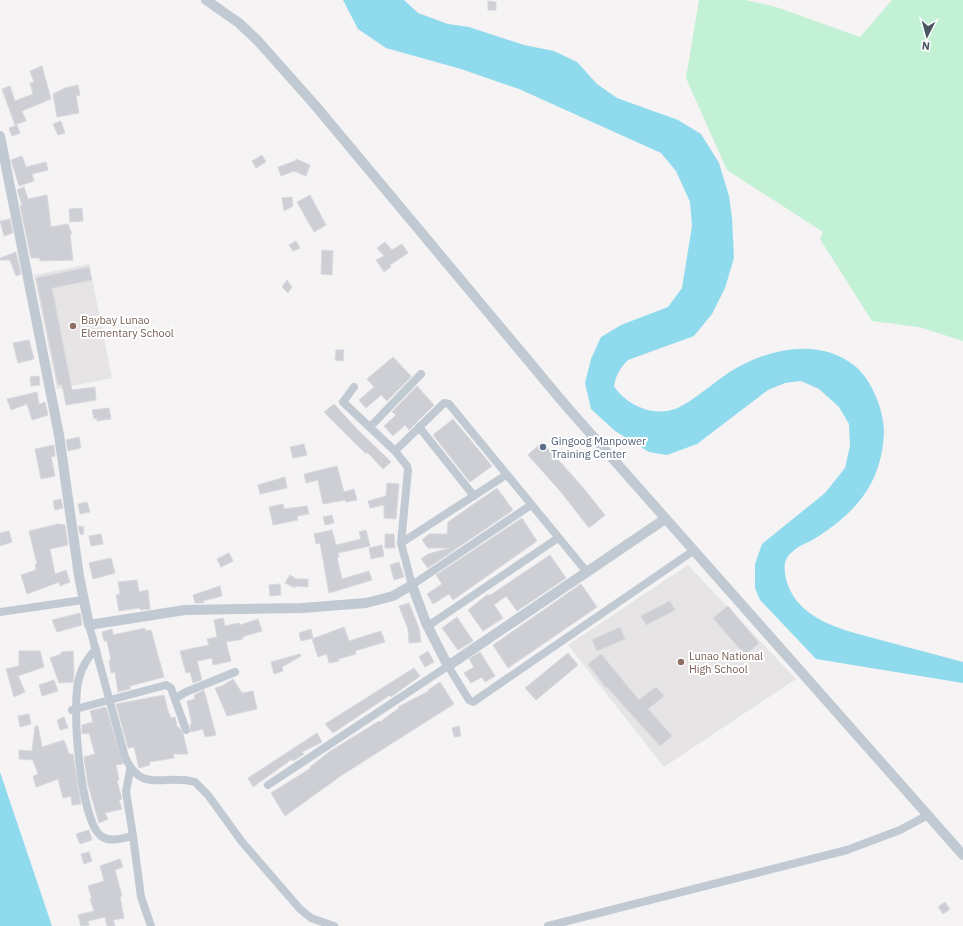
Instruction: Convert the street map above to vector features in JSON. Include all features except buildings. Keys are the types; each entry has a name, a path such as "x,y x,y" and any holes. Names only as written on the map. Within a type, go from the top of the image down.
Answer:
{"street":[{"path":"206,0 239,23 258,41 304,93 567,407 664,519 694,550 963,855"},
{"path":"0,136 59,434 83,600 125,757 130,770 138,777 146,779 195,782 208,795 242,842 300,909 311,918 334,926"},
{"path":"370,427 421,374"},
{"path":"354,387 342,402 395,451 407,466 408,475 401,543 412,585 428,626 448,666 469,700 473,702 694,550"},
{"path":"395,451 444,403 449,404 586,571"},
{"path":"419,427 474,496"},
{"path":"401,543 506,475"},
{"path":"89,625 185,610 302,608 366,603 393,596 412,585 532,505"},
{"path":"268,785 448,666 664,519"},
{"path":"428,626 558,538"},
{"path":"0,612 83,600"},
{"path":"96,649 86,662 78,678 73,709 87,809 93,825 100,835 108,840 133,836"},
{"path":"176,698 186,692 235,672"},
{"path":"73,709 166,685 171,688 176,698 186,730"},
{"path":"130,770 126,792 141,898 151,926"},
{"path":"548,926 847,850 900,830 928,815"}],"shaded area":[{"name":"Baybay Lunao Elementary School","path":"89,264 112,378 57,389 34,275"},
{"name":"Lunao National High School","path":"688,565 796,679 664,767 568,645"}],"green space":[{"path":"699,0 745,0 776,7 860,37 892,0 963,0 963,341 919,327 872,321 820,239 823,232 727,170 686,78"}],"water":[{"path":"343,0 404,0 418,13 448,24 469,27 524,45 554,51 577,62 597,84 617,98 678,120 701,134 719,163 729,196 732,218 734,258 725,288 712,314 694,336 628,360 619,372 614,386 626,399 641,408 667,411 681,407 739,367 772,353 807,349 824,351 840,356 855,366 872,387 882,415 884,432 878,467 864,495 854,507 829,529 797,548 789,555 785,568 788,585 796,600 804,609 828,623 858,634 963,662 963,683 816,659 760,600 755,588 755,564 762,544 825,493 845,468 850,446 849,424 839,407 819,389 801,381 785,383 768,390 697,444 667,455 649,452 615,431 591,409 585,383 591,359 601,337 621,325 668,307 682,288 692,226 690,202 676,171 661,153 519,89 461,69 386,48 358,29"},
{"path":"0,772 52,926 0,926"}],"place":[{"name":"Baybay Lunao Elementary School","path":"73,326"},
{"name":"Gingoog Manpower Training Center","path":"543,447"},
{"name":"Lunao National High School","path":"681,662"}]}
